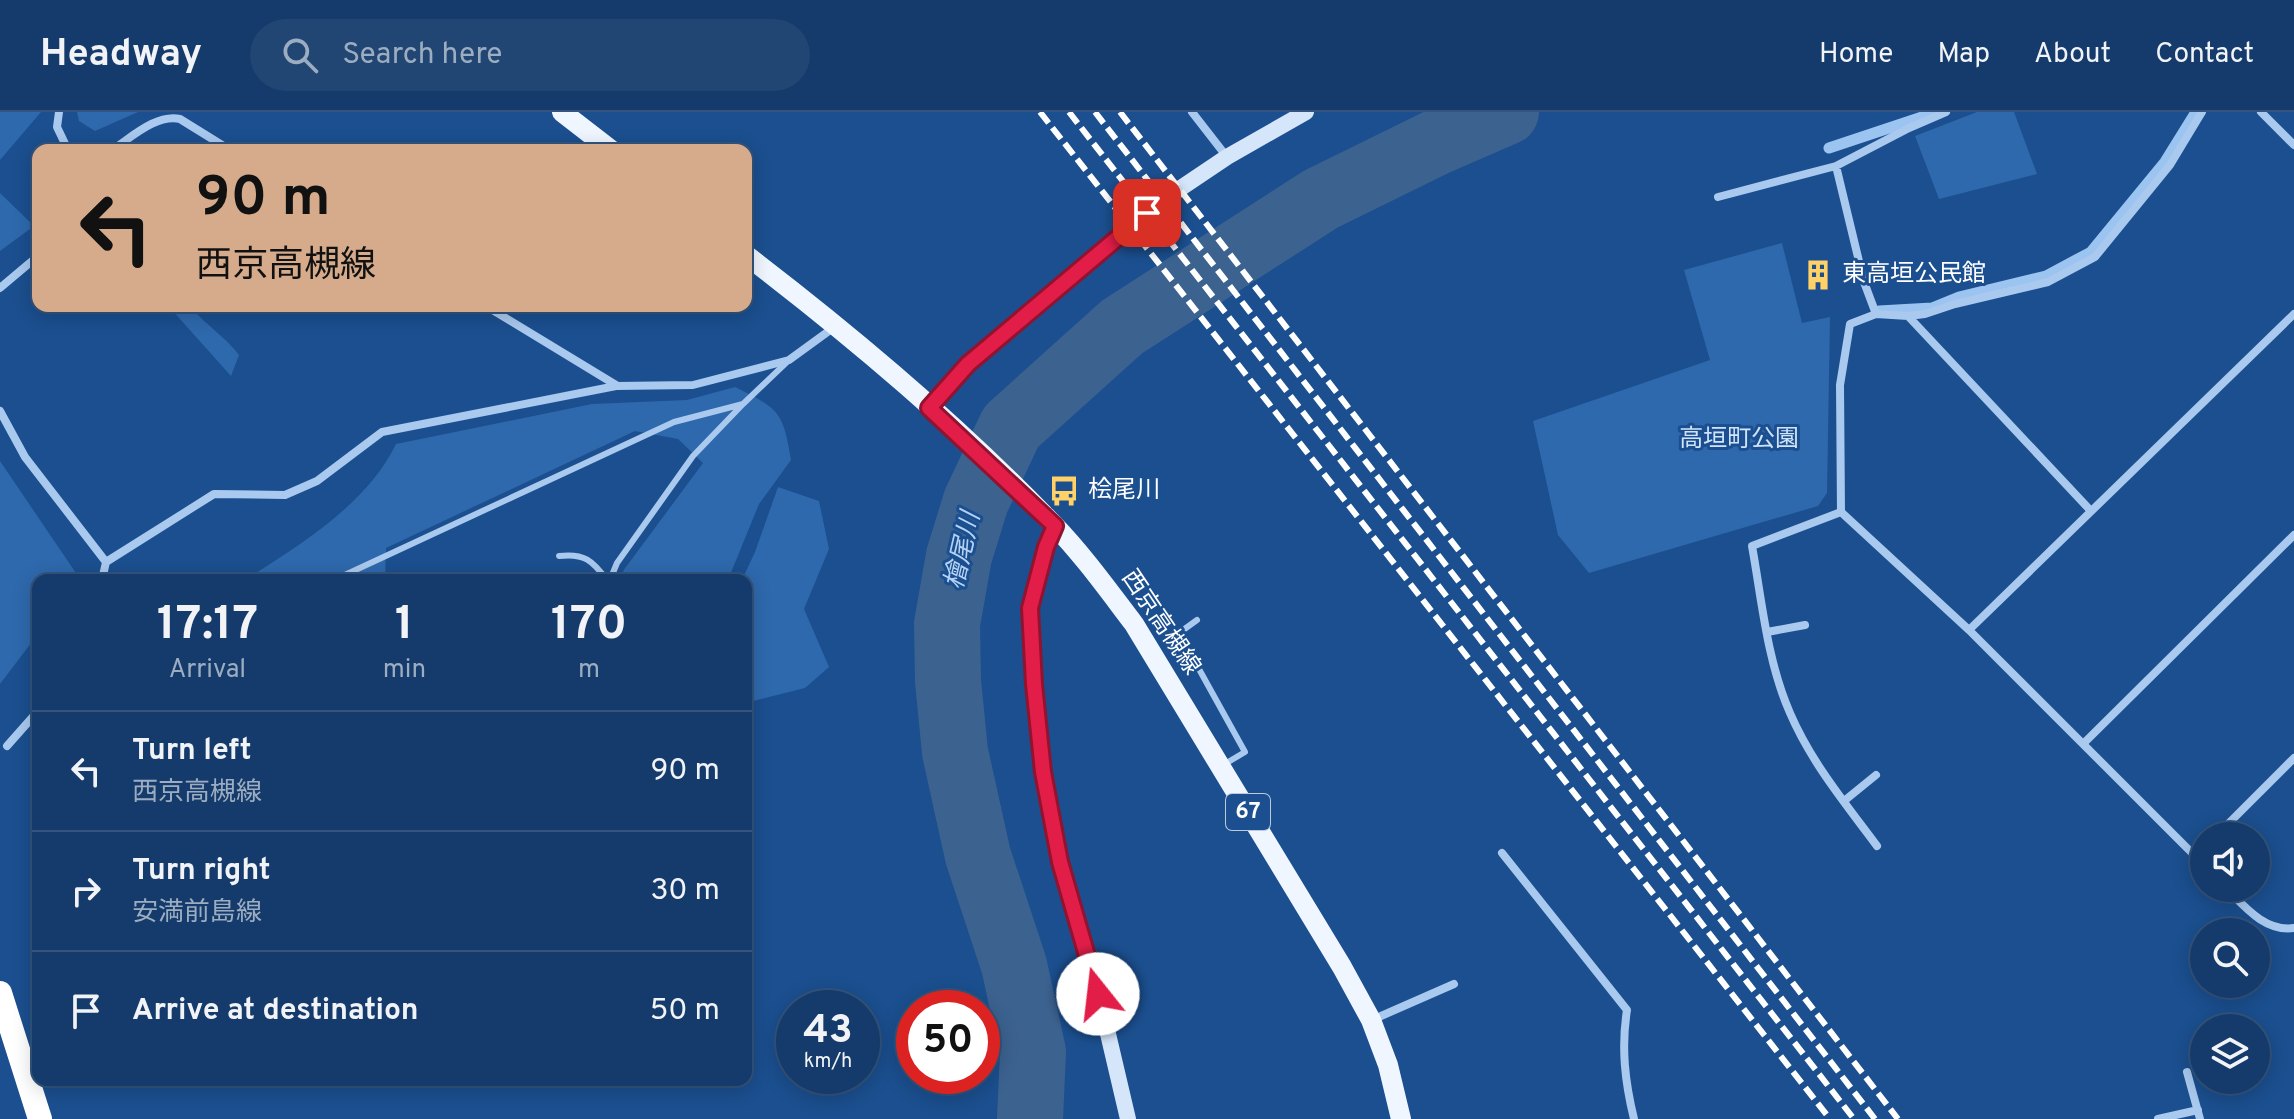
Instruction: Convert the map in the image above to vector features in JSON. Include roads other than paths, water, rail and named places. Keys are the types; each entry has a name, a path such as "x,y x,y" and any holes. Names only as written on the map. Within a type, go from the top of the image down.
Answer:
{"highway":[{"path":"0,993 40,1119"}],"main road":[{"path":"562,112 603,144"},
{"path":"929,408 968,364 1129,227 1227,157 1306,112"},
{"name":"西京高槻線","path":"752,260 837,325 1032,504 1055,526 1134,624 1371,1020 1388,1065 1401,1119"},
{"path":"1055,526 1046,547 1030,608 1043,772 1060,862 1105,1021 1128,1119"}],"street":[{"path":"59,112 57,127 65,144"},
{"path":"1192,112 1227,157"},
{"path":"1718,197 1836,166 1946,112"},
{"path":"2190,851 1969,630 1841,512 1840,385 1850,324 1876,314 1925,314 2048,282 2095,257 2170,165 2202,112"},
{"path":"2261,112 2294,145"},
{"path":"121,144 148,127 172,117 220,144"},
{"path":"1836,166 1864,282 1876,314"},
{"path":"0,288 32,261"},
{"path":"496,312 616,386"},
{"path":"1969,630 2294,314"},
{"path":"1908,316 2091,511"},
{"path":"103,574 106,562 214,494 285,495 317,481 382,432 616,386 693,385 789,360 837,325"},
{"path":"0,411 25,457 106,562"},
{"path":"1841,512 1752,546 1771,655 1789,712 1821,772 1877,846"},
{"path":"2084,743 2294,535"},
{"path":"1767,632 1805,625"},
{"path":"7,746 32,718"},
{"path":"2230,822 2294,758"},
{"path":"1844,801 1876,775"},
{"path":"1502,853 1627,1010 1622,1040 1624,1070 1634,1119"},
{"path":"2239,902 2251,914 2277,929 2294,928"},
{"path":"1371,1020 1454,984"},
{"path":"2158,1119 2199,1114 2187,1072"}],"lane":[{"path":"611,574 665,492 693,456 789,360"},
{"path":"347,574 674,422 743,404"},
{"path":"559,556 578,554 596,565 603,574"},
{"path":"1197,620 1179,633 1245,752 1220,767"}],"waterway":[{"name":"檜尾川","path":"1030,1119 1033,1052 1014,965 978,856 955,752 948,681 947,624 959,556 976,501 1011,427 1122,327 1321,199 1506,112"},
{"path":"1829,148 1937,112"},
{"path":"1879,311 1932,308 1959,297 2046,276 2091,252 2165,162 2196,112"}],"railway":[{"path":"1040,112 1830,1119"},
{"path":"1069,112 1854,1119"},
{"path":"1095,112 1875,1119"},
{"path":"1120,112 1898,1119"}],"place":[{"name":"東高垣公民館","path":"1818,275"},
{"name":"桧尾川","path":"1064,491"}],"park label":[{"name":"高垣町公園","path":"1739,440"}]}
